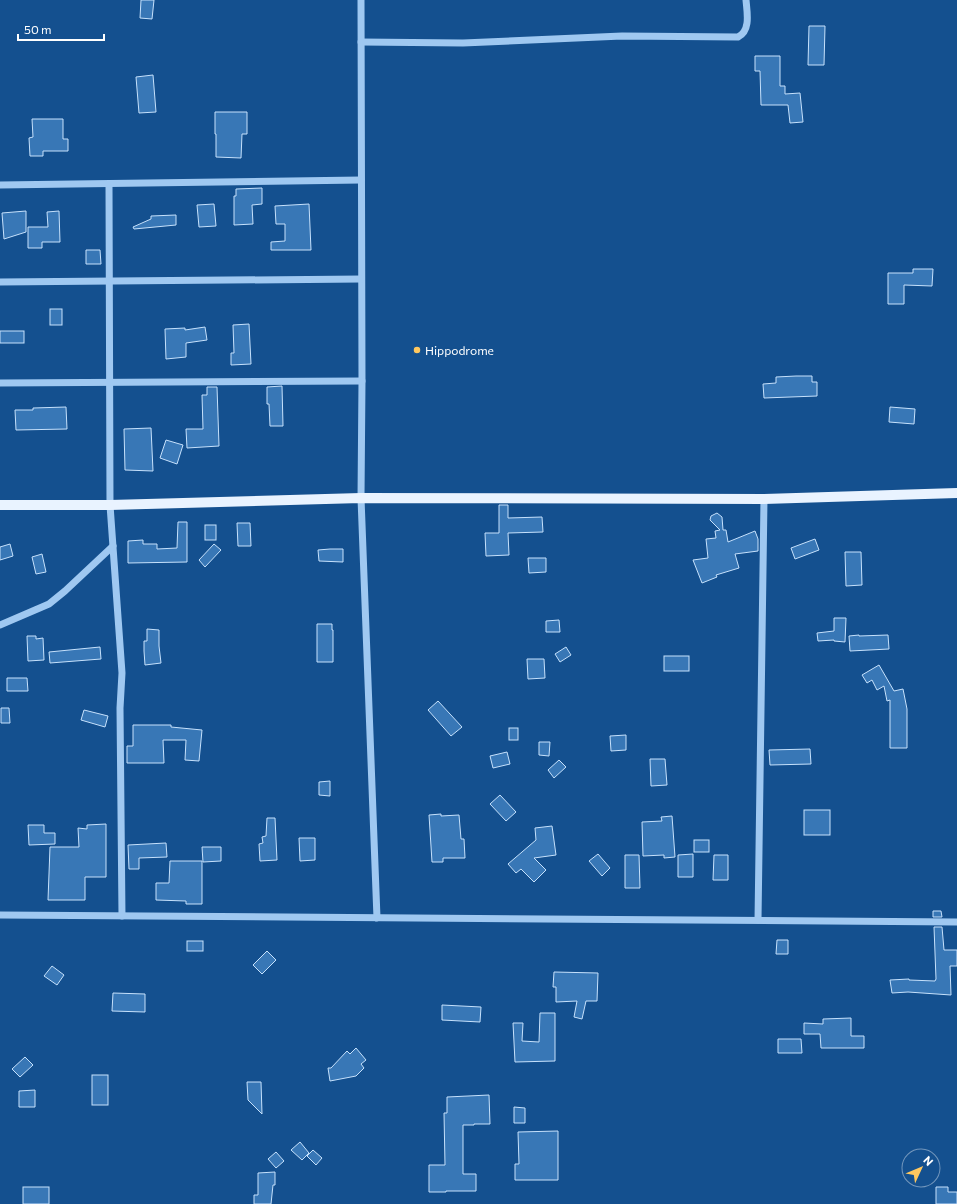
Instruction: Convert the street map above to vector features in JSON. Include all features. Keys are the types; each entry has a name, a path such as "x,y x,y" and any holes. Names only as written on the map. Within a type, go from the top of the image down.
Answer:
{"main road":[{"path":"0,505 110,505 361,498 764,499 957,493"}],"street":[{"path":"361,0 361,498 378,918"},
{"path":"361,42 463,43 622,36 738,37 742,35 745,30 747,18 746,0"},
{"path":"0,185 361,180"},
{"path":"109,184 110,505 122,673 120,708 122,916"},
{"path":"0,282 361,279"},
{"path":"0,384 362,381"},
{"path":"758,920 764,499"},
{"path":"0,625 48,604 65,591 113,546"},
{"path":"0,915 957,922"}],"building":[{"path":"141,0 154,0 152,19 140,18"},
{"path":"809,26 825,26 824,65 808,65"},
{"path":"755,56 780,56 780,86 785,86 785,94 800,93 803,122 790,123 788,105 761,105 760,71 755,71"},
{"path":"153,75 156,112 139,113 136,77"},
{"path":"215,112 247,112 247,134 242,134 241,158 216,157"},
{"path":"32,119 63,119 63,139 68,139 68,151 43,151 43,156 30,156 29,138 33,137"},
{"path":"262,188 262,204 252,205 253,224 234,225 234,196 236,196 236,189"},
{"path":"214,204 216,226 199,227 197,205"},
{"path":"309,204 311,250 271,250 271,242 285,241 285,224 276,224 275,206"},
{"path":"26,211 26,232 4,239 2,213"},
{"path":"59,211 60,242 42,242 42,248 28,248 28,227 48,227 47,212"},
{"path":"176,215 176,225 134,229 133,227 151,219 151,216"},
{"path":"86,250 100,250 101,264 86,264"},
{"path":"913,269 933,269 932,286 904,285 904,304 888,304 888,273 913,273"},
{"path":"50,309 62,309 62,325 50,325"},
{"path":"249,324 251,364 231,365 231,353 234,353 233,325"},
{"path":"205,327 207,340 186,343 186,357 166,359 165,329 185,328 185,330"},
{"path":"0,331 24,331 24,343 0,343"},
{"path":"812,376 812,382 817,382 817,396 764,398 763,384 776,383 776,377"},
{"path":"282,386 283,426 270,426 269,404 267,404 267,387"},
{"path":"207,387 217,387 219,446 187,448 186,429 203,429 202,395 207,395"},
{"path":"66,407 67,429 16,430 15,410"},
{"path":"890,407 915,409 914,424 889,422"},
{"path":"151,428 153,471 125,470 124,429"},
{"path":"166,440 183,445 177,464 160,458"},
{"path":"499,505 508,505 508,518 542,517 543,532 508,533 509,555 486,556 485,533 499,533"},
{"path":"717,513 722,517 723,530 726,530 728,542 755,531 758,539 758,551 735,554 739,568 716,575 717,577 702,583 693,560 708,558 706,539 716,538 715,531 720,530 710,520 711,516"},
{"path":"178,522 187,522 187,562 128,563 128,541 143,540 143,544 157,544 157,549 177,548"},
{"path":"237,523 250,523 251,546 238,546"},
{"path":"205,525 216,525 216,540 205,540"},
{"path":"815,539 819,550 795,559 791,548"},
{"path":"10,544 13,556 0,560 0,547"},
{"path":"214,544 221,550 205,567 199,560"},
{"path":"343,549 343,562 319,561 318,550"},
{"path":"845,552 861,552 862,585 846,586"},
{"path":"42,554 46,572 36,574 32,557"},
{"path":"528,558 546,558 546,572 529,573"},
{"path":"834,618 846,618 845,642 834,640 818,641 817,633 834,631"},
{"path":"559,620 560,632 546,632 546,621"},
{"path":"317,624 332,624 333,662 317,662"},
{"path":"147,629 159,630 161,663 145,665 144,641 147,641"},
{"path":"888,635 889,649 850,651 849,636"},
{"path":"27,636 36,636 36,639 43,638 44,660 28,661"},
{"path":"100,647 101,659 50,663 49,652"},
{"path":"566,647 571,655 560,662 555,654"},
{"path":"664,656 689,656 689,671 664,671"},
{"path":"527,659 544,659 545,678 528,679"},
{"path":"879,665 894,691 903,689 907,709 907,748 890,748 890,700 887,701 884,686 877,690 872,680 867,683 862,675"},
{"path":"7,678 27,678 28,691 7,691"},
{"path":"438,701 462,727 451,736 428,710"},
{"path":"1,708 9,708 10,723 1,723"},
{"path":"84,710 108,716 105,727 81,720"},
{"path":"133,725 171,725 171,727 202,730 199,761 185,760 186,740 163,740 164,763 127,763 127,746 133,746"},
{"path":"509,728 518,728 518,740 509,740"},
{"path":"626,735 626,750 611,751 610,736"},
{"path":"539,742 550,742 549,756 539,755"},
{"path":"810,749 811,764 770,765 769,750"},
{"path":"507,752 510,764 493,768 490,756"},
{"path":"650,759 665,759 667,785 651,786"},
{"path":"559,760 566,767 554,778 548,770"},
{"path":"330,781 330,796 319,795 319,782"},
{"path":"500,795 516,812 506,821 490,804"},
{"path":"804,810 830,810 830,835 804,835"},
{"path":"441,814 441,816 459,815 461,839 464,839 465,858 443,858 443,862 432,862 429,815"},
{"path":"672,816 675,857 664,858 664,855 643,856 642,822 662,821 661,817"},
{"path":"267,818 275,818 277,860 260,861 259,844 263,843 262,837 266,836"},
{"path":"106,824 106,877 85,877 85,900 48,900 50,847 79,847 78,828 87,829 87,825"},
{"path":"28,825 44,825 44,833 55,833 55,844 29,845"},
{"path":"552,826 556,855 534,858 546,870 534,882 521,869 516,873 508,864 536,840 535,828"},
{"path":"299,838 315,838 315,860 300,861"},
{"path":"694,840 709,840 709,852 694,852"},
{"path":"166,843 167,857 139,858 139,869 129,869 128,845"},
{"path":"202,847 221,847 221,861 203,862"},
{"path":"598,854 610,868 602,876 589,861"},
{"path":"693,854 693,877 678,877 678,855"},
{"path":"625,855 639,855 640,888 625,888"},
{"path":"714,855 728,855 728,880 713,880"},
{"path":"170,861 202,861 202,904 186,904 186,901 156,900 156,883 169,883"},
{"path":"933,911 941,911 942,917 933,917"},
{"path":"934,927 942,927 944,950 957,950 957,966 950,966 951,995 908,992 892,993 890,980 909,979 935,981"},
{"path":"777,940 788,940 788,954 776,954"},
{"path":"187,941 203,941 203,951 187,951"},
{"path":"267,951 276,960 262,974 253,965"},
{"path":"52,966 64,975 57,985 44,976"},
{"path":"554,972 598,973 597,1001 586,1001 582,1019 574,1017 577,1001 556,1002 556,987 553,987"},
{"path":"113,993 145,994 145,1012 112,1011"},
{"path":"442,1005 481,1007 480,1022 442,1020"},
{"path":"540,1013 555,1013 555,1061 515,1062 513,1023 523,1023 522,1041 539,1042"},
{"path":"851,1018 851,1036 864,1036 864,1048 821,1048 820,1034 804,1034 804,1023 823,1024 823,1019"},
{"path":"778,1039 801,1039 802,1053 778,1053"},
{"path":"356,1048 366,1060 361,1064 364,1068 356,1076 330,1081 328,1068 331,1068 347,1051 350,1054"},
{"path":"25,1057 33,1065 20,1077 12,1069"},
{"path":"92,1075 108,1075 108,1105 92,1105"},
{"path":"247,1082 261,1082 262,1114 248,1100"},
{"path":"35,1090 35,1107 19,1107 19,1091"},
{"path":"489,1095 490,1124 463,1125 463,1174 476,1174 476,1191 429,1192 429,1165 445,1165 444,1113 447,1113 447,1097"},
{"path":"514,1107 525,1108 525,1123 514,1123"},
{"path":"558,1131 558,1180 515,1180 515,1164 519,1164 518,1132"},
{"path":"300,1142 309,1153 302,1160 291,1150"},
{"path":"313,1150 322,1158 316,1165 307,1156"},
{"path":"276,1152 284,1161 276,1168 268,1159"},
{"path":"275,1172 275,1185 273,1185 271,1204 254,1204 254,1195 258,1195 258,1173"},
{"path":"23,1187 49,1187 49,1204 23,1204"},
{"path":"948,1187 948,1192 957,1192 957,1204 936,1204 936,1188"}],"place":[{"name":"Hippodrome","path":"417,350"}]}
